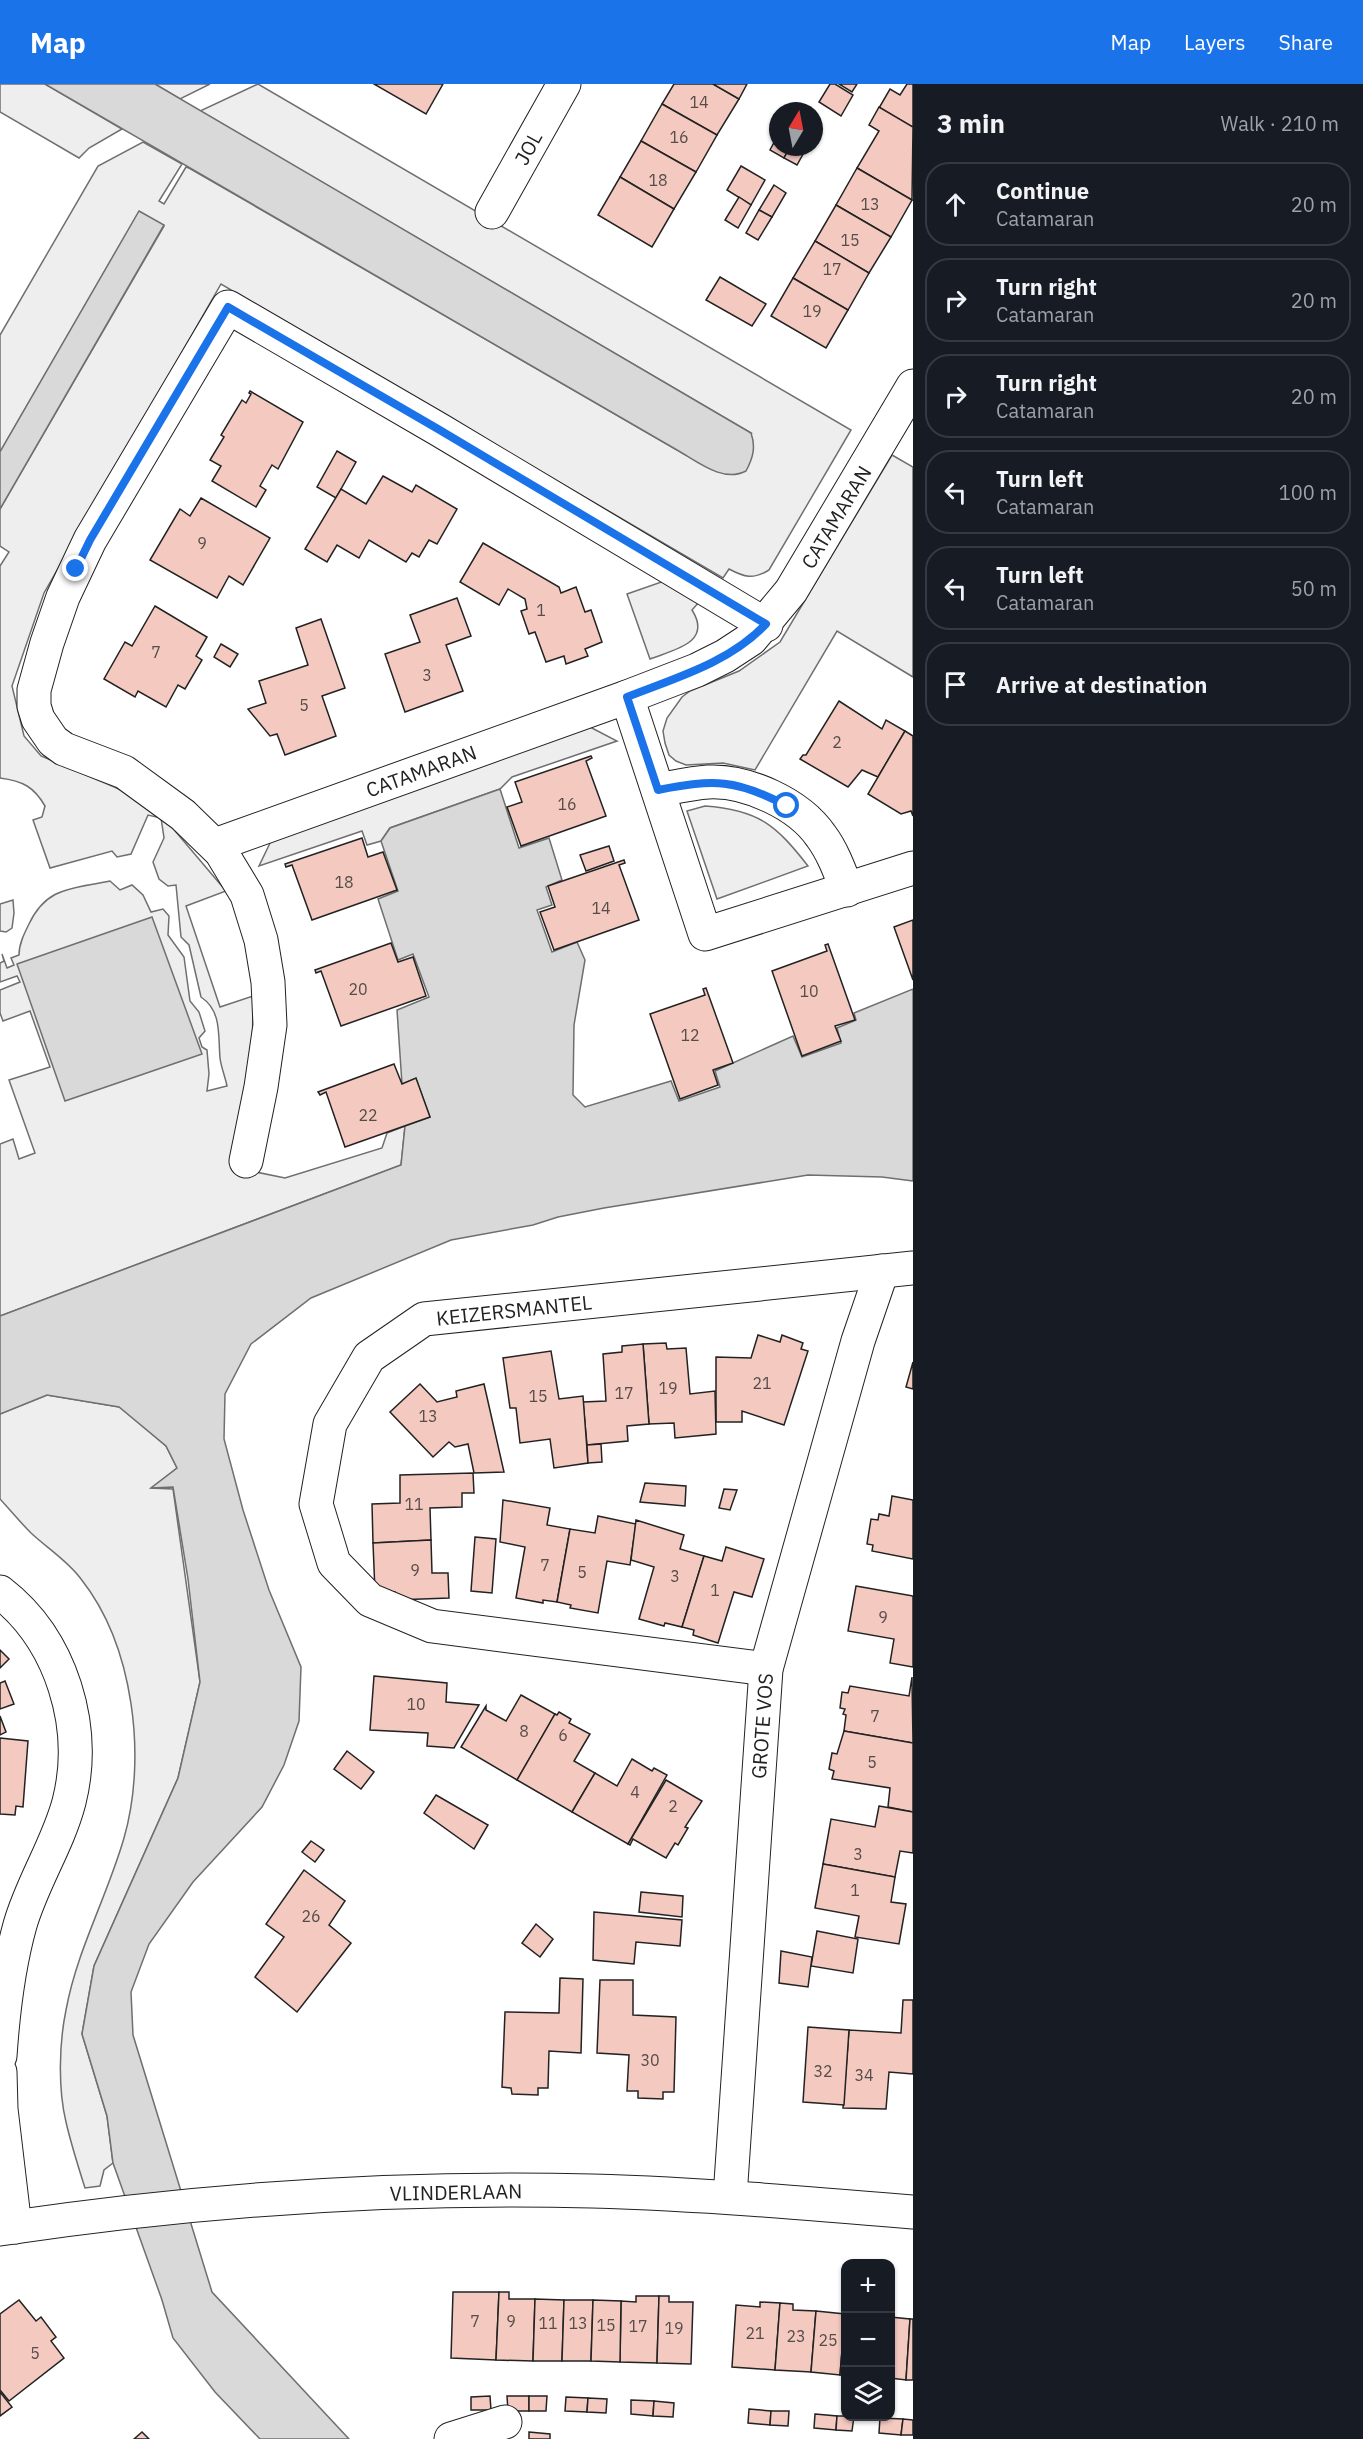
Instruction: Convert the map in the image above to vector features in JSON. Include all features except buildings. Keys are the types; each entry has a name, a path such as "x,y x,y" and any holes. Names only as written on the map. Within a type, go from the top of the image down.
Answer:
{"street":[{"name":"JOL","path":"492,212 564,84"},
{"path":"246,1161 261,1087 270,1025 268,982 261,940 247,895 236,874 215,845 183,815 124,772 64,749 53,741 38,720 34,706 34,690 46,643 63,597 90,540 228,307 766,624"},
{"name":"CATAMARAN","path":"215,845 627,697 697,670 752,639 791,591 913,386"},
{"path":"627,697 705,934 913,868"},
{"path":"658,790 710,782 734,785 771,798 807,819 822,837 835,860 847,890"},
{"name":"GROTE VOS","path":"730,2197 765,1669 858,1341 897,1269"},
{"name":"KEIZERSMANTEL","path":"765,1669 432,1626 370,1600 334,1563 316,1504 330,1424 369,1357 424,1319 897,1269"},
{"path":"0,1592 11,1600 35,1628 54,1659 68,1694 75,1766 69,1802 21,1923 8,1979 0,2056"},
{"path":"0,2072 7,2228"},
{"name":"VLINDERLAAN","path":"7,2228 108,2214 225,2202 427,2191 590,2191 730,2197 913,2212"},
{"path":"452,2439 505,2422"}],"shaded area":[{"path":"0,84 45,84 122,129 89,148 79,158 0,112"},
{"path":"45,84 155,84 751,433 753,452 746,471 728,474 711,470"},
{"path":"155,84 210,84 180,99"},
{"path":"258,84 851,430 769,570 749,576 729,569 723,578 221,284 44,593 12,686 24,736 41,756 119,789 159,812 226,891 186,906 220,1007 253,996 251,1171 285,1178 382,1148 387,1133 405,1126 401,1165 0,1316 0,1144 13,1139 19,1159 35,1153 9,1080 50,1067 30,1011 3,1021 0,1013 0,990 20,982 17,976 0,982 0,963 4,961 2,954 7,968 14,965 11,958 19,955 25,932 44,902 62,891 110,881 120,890 132,885 143,895 151,912 163,909 169,916 168,935 184,957 190,1001 199,1012 205,1031 199,1038 202,1047 207,1050 209,1074 207,1091 227,1086 221,1061 216,1016 213,1009 201,997 189,945 181,937 176,885 168,886 159,879 153,862 164,838 161,818 148,815 131,854 117,857 112,851 50,868 33,820 42,817 45,806 37,794 27,786 0,778 0,566 9,552 0,546 0,509 164,226 139,212 0,452 0,335 98,166 143,142 182,164 159,201 164,204 186,167 189,168 677,450 751,433 200,111"},
{"path":"139,211 164,225 0,509 0,452"},
{"path":"892,455 913,467 913,677 837,631 755,770 723,763 686,765 676,761 669,755 665,743 663,731 667,718 682,697 690,691 739,671 780,642"},
{"path":"667,580 700,601 692,610 698,630 688,644 650,659 627,594"},
{"path":"588,726 617,741 512,777 500,789 390,828 381,841 367,845 362,831 259,866 271,841"},
{"path":"500,789 519,848 549,838 562,880 546,887 552,905 537,910 552,952 577,942 585,960 574,1025 573,1095 585,1107 671,1081 679,1101 720,1087 715,1071 793,1036 802,1057 841,1043 837,1028 856,1020 854,1013 913,989 913,1181 882,1177 808,1175 604,1208 558,1217 533,1225 451,1240 311,1298 251,1344 225,1394 224,1439 243,1510 269,1590 301,1667 299,1721 284,1765 262,1807 193,1882 149,1944 131,1992 133,2035 212,2292 349,2439 260,2439 215,2392 173,2338 162,2300 113,2163 107,2116 82,2034 94,1966 178,1778 200,1682 188,1579 173,1487 151,1488 177,1468 166,1446 119,1407 47,1395 0,1414 0,1316 401,1165 405,1126 430,1117 416,1079 402,1084 397,1010 429,997 413,954 398,960 378,899 398,891 381,841 390,828"},
{"path":"705,806 739,811 765,822 786,840 808,866 717,899 687,811"},
{"path":"13,900 12,928 6,932 0,931 0,904"},
{"path":"152,917 202,1054 65,1101 17,964"},
{"path":"47,1395 120,1407 166,1446 177,1468 152,1488 173,1489 200,1682 178,1778 94,1966 82,2034 107,2116 113,2163 104,2170 100,2186 85,2188 63,2109 60,2066 62,2037 77,1966 124,1838 131,1807 134,1739 131,1704 124,1669 113,1636 99,1606 76,1572 31,1533 0,1499 0,1414"}],"route":[{"path":"76,569 90,540 228,307 766,624 752,639 725,656 697,670 627,697 658,790 710,782 734,785 762,793 787,806"}]}
